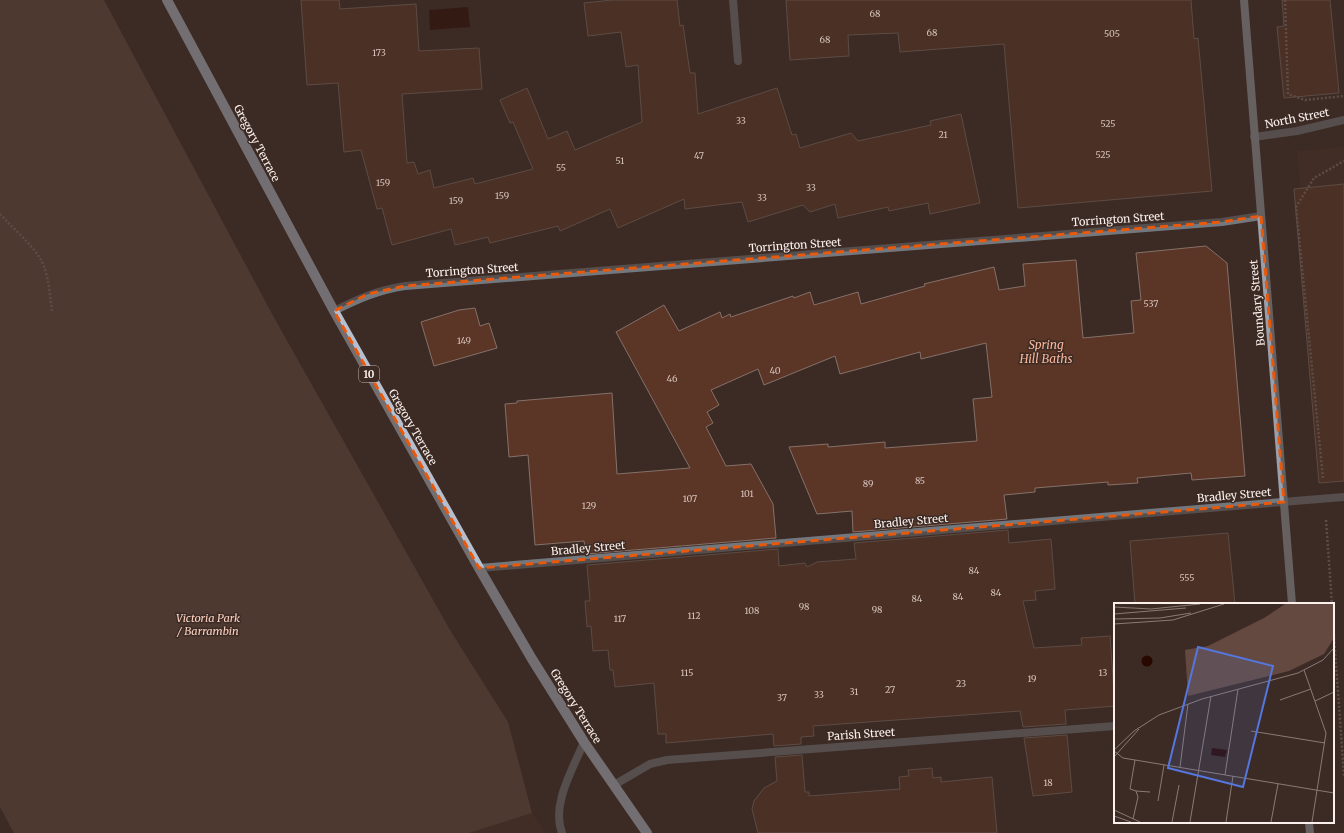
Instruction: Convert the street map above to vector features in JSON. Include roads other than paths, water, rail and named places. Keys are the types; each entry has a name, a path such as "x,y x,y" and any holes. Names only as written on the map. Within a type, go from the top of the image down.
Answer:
{"main road":[{"name":"Gregory Terrace","path":"167,0 334,311 479,568 532,659 584,742 647,833"},
{"name":"Boundary Street","path":"1244,0 1292,603"},
{"path":"1309,823 1310,833"}],"street":[{"path":"733,0 738,61"},
{"name":"North Street","path":"1254,137 1297,131 1344,120"},
{"name":"Torrington Street","path":"334,311 368,294 389,288 405,286 1222,222 1261,216"},
{"name":"Bradley Street","path":"479,568 1344,497"},
{"name":"Parish Street","path":"614,785 650,764 667,760 1114,726"},
{"path":"562,833 559,824 559,807 584,742"}],"water label":[{"name":"Spring Hill Baths","path":"1046,351"}],"park label":[{"name":"Victoria Park / Barrambin","path":"208,624"}]}
